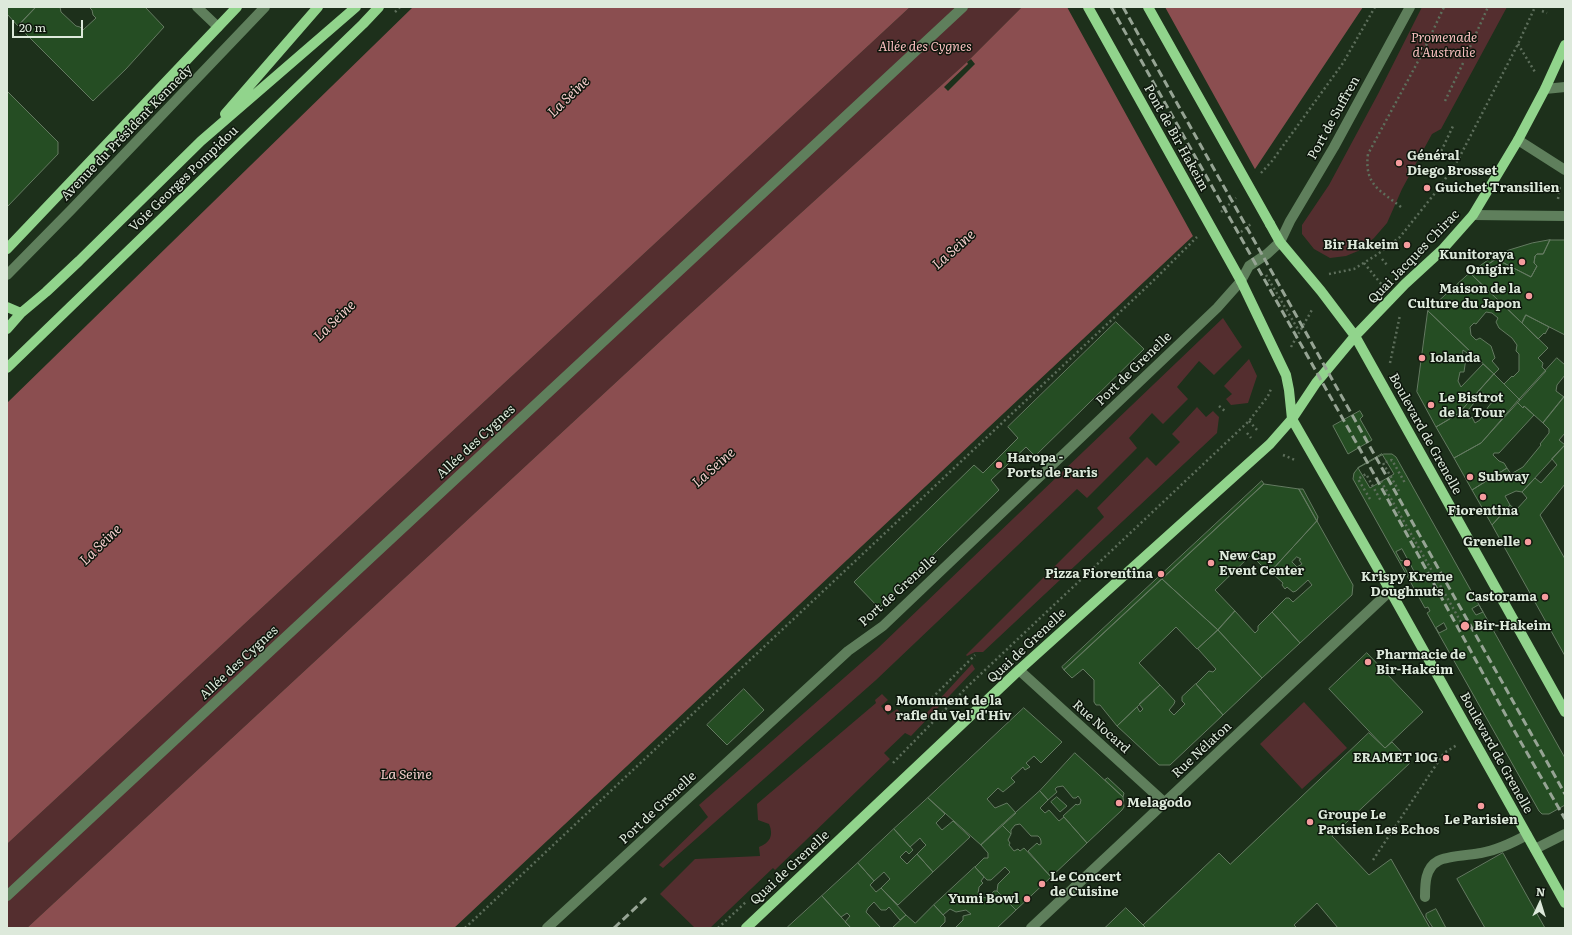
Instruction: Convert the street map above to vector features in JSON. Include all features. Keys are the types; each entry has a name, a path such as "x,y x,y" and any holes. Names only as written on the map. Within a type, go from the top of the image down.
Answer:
{"main road":[{"name":"Avenue du Président Kennedy","path":"7,249 238,7"},
{"path":"201,141 318,7"},
{"path":"7,328 21,313 79,261 201,141 356,7"},
{"name":"Voie Georges Pompidou","path":"7,368 363,24 378,7"},
{"name":"Pont de Bir Hakeim","path":"1088,7 1240,281 1286,375 1290,390 1292,419"},
{"path":"1148,7 1280,242"},
{"name":"Quai Jacques Chirac","path":"1292,419 1316,383 1356,336 1405,284 1442,250 1474,215 1518,140 1545,89 1565,45"},
{"name":"Boulevard de Grenelle","path":"1280,242 1356,336 1565,712"},
{"path":"7,308 21,313"},
{"name":"Boulevard de Grenelle","path":"1292,419 1390,590 1565,903"},
{"name":"Quai de Grenelle","path":"746,928 1020,670 1270,444 1292,419"}],"street":[{"path":"197,7 218,27"},
{"name":"Avenue du Président Kennedy","path":"7,275 266,7"},
{"name":"Allée des Cygnes","path":"7,896 962,7"},
{"name":"Port de Suffren","path":"1280,242 1290,221 1334,147 1410,7"},
{"path":"1545,89 1565,87"},
{"path":"1518,140 1563,175"},
{"path":"1474,215 1565,216"},
{"name":"Port de Grenelle","path":"547,928 848,650 883,626 1217,308 1240,281 1249,266 1267,254 1280,242"},
{"name":"Rue Nélaton","path":"1031,928 1390,590"},
{"name":"Rue Nocard","path":"1020,670 1165,803"},
{"path":"1535,849 1565,834"},
{"path":"1425,896 1425,879 1432,866 1438,860 1489,851 1508,845 1527,835"}],"path":[{"path":"1256,178 1272,161 1343,63 1374,7"},
{"path":"1401,207 1372,183 1367,164 1368,154 1422,54 1444,7"},
{"path":"1470,47 1488,7"},
{"name":"Quai Jacques Chirac","path":"1329,273 1354,269 1378,254 1400,237 1439,188 1458,160 1518,44 1535,7"},
{"path":"1542,11 1547,12"},
{"path":"1518,44 1545,89"},
{"path":"1445,101 1464,61"},
{"path":"1437,160 1454,124"},
{"path":"1557,202 1563,175"},
{"path":"1218,216 1240,194"},
{"path":"1241,232 1254,222"},
{"path":"464,928 1153,281 1202,232"},
{"path":"1382,258 1388,265"},
{"path":"1364,263 1375,276"},
{"path":"1262,269 1299,332"},
{"name":"Boulevard de Grenelle","path":"1389,368 1401,309"},
{"path":"1291,346 1310,315"},
{"name":"Quai de Grenelle","path":"892,764 967,687 1249,422 1268,396"},
{"path":"1219,406 1226,412"},
{"path":"1247,433 1251,438"},
{"path":"1399,490 1383,464 1392,460 1405,483"},
{"path":"1370,499 1358,479 1366,474 1381,501"},
{"path":"1382,481 1466,631"},
{"path":"921,700 926,704 975,656"},
{"path":"1373,860 1444,753 1472,736"}],"green space":[{"name":"Allée des Cygnes","path":"910,7 1022,7 967,62 680,323 27,928 7,928 7,844"},
{"name":"Promenade d'Australie","path":"1422,7 1507,7 1441,129 1432,134 1402,189 1387,223 1374,238 1358,251 1346,256 1330,258 1314,249 1302,234 1302,225 1329,185 1378,94"},
{"path":"1223,318 1242,347 1214,375 1199,361 1177,387 1188,399 1163,424 1152,413 1129,438 1137,448 1087,498 1077,489 876,680 663,868 659,865 708,817 699,805 877,649"},
{"path":"1249,359 1257,376 1248,403 1231,405 1226,399 1232,394 1224,386"},
{"path":"1197,407 1206,417 1213,411 1219,417 1217,433 983,652 975,652 967,656 966,655 1104,517 1097,508 1147,457 1156,466 1180,442 1172,434"},
{"path":"972,664 975,669 911,736 905,733 884,753 890,759 775,870 773,868 710,928 695,928 660,894 695,859 760,856 759,847 768,841 771,832 769,824 758,820 757,804 876,703 875,700 882,694 888,700 881,706 888,715 897,709 906,718 913,710 922,718"},
{"path":"1304,702 1347,748 1302,789 1260,744"}],"water":[{"name":"La Seine","path":"413,7 910,7 7,844 7,403"},
{"name":"La Seine","path":"1022,7 1363,7 1255,169 1193,236 454,928 27,928 680,323 967,62"}],"pier":[{"path":"1067,7 1165,7 1256,171 1194,238"},
{"path":"971,59 975,64 948,91 944,87 968,64 967,62"}],"building":[{"path":"7,7 36,7 18,26 7,14"},
{"path":"36,7 60,7 61,12 76,26 83,30 96,18 89,7 145,7 164,27 126,69 93,101 18,26"},
{"path":"7,91 58,142 58,154 7,207"},
{"name":"Maison de la Culture du Japon","path":"1550,240 1565,240 1565,335 1526,315 1522,323 1472,275 1496,259 1531,277 1537,266 1534,263 1535,256 1537,254 1543,254"},
{"path":"1550,240 1543,254 1537,254 1535,256 1534,263 1537,266 1531,277 1496,259 1472,275 1470,273 1488,260 1509,250 1532,243"},
{"path":"1470,273 1548,348 1538,358 1543,363 1542,367 1546,371 1520,400 1504,384 1519,371 1519,354 1516,351 1517,345 1512,338 1499,328 1496,322 1498,318 1492,313 1486,312 1476,324 1474,323 1470,327 1471,335 1476,340 1480,338 1491,346 1495,358 1492,361 1499,369 1494,374 1428,311"},
{"path":"1428,311 1473,354 1467,353 1463,350 1462,358 1466,358 1464,372 1460,372 1458,381 1461,387 1483,364 1494,374 1458,414 1436,427 1417,392"},
{"path":"1526,315 1549,327 1545,334 1544,333 1538,339 1522,323"},
{"name":"Haropa - Ports de Paris","path":"1116,322 1144,349 1035,456 1026,447 991,480 999,490 879,608 854,582 974,465 983,473 1018,438 1008,427"},
{"path":"1557,358 1565,365 1565,375 1557,385 1556,391 1564,397 1543,423 1524,406 1523,408 1517,402"},
{"path":"1494,374 1520,400 1481,443 1454,458 1436,427 1458,414","holes":["1483,393 1493,401 1480,420 1475,423 1472,417 1469,419 1466,413"]},
{"path":"1564,397 1565,433 1559,440 1565,445 1522,492 1516,491 1505,496 1510,505 1492,525 1472,490 1507,468 1511,474 1523,467 1549,433 1549,429 1543,423"},
{"path":"1517,402 1534,415 1499,453 1494,453 1493,455 1499,461 1504,463 1507,468 1472,490 1454,458 1481,443"},
{"path":"1360,411 1363,416 1360,419 1372,440 1348,454 1333,426"},
{"name":"Grenelle","path":"1565,445 1565,484 1540,515 1565,559 1565,656 1492,525 1510,505 1516,510 1527,498 1522,492 1535,478 1541,483 1557,465 1552,459"},
{"path":"1382,454 1394,474 1370,488 1358,468"},
{"name":"Bir-Hakeim","path":"1384,454 1392,454 1396,457 1565,758 1565,805 1549,814 1542,814 1539,811 1427,613 1430,611 1428,607 1425,608 1353,479 1354,473 1358,468"},
{"path":"1262,481 1264,484 1064,670 1062,667"},
{"name":"New Cap Event Center","path":"1264,484 1299,489 1317,521 1269,573 1251,555 1215,590 1235,611 1218,630 1162,579"},
{"path":"1299,489 1303,489 1318,517 1317,521"},
{"path":"1317,521 1353,585 1352,595 1300,643 1272,612 1286,598 1289,598 1293,602 1312,585 1308,580 1293,592 1287,587 1285,589 1282,585 1283,583 1271,572","holes":["1297,557 1301,559 1299,560 1302,564 1297,567 1292,562"]},
{"name":"Krispy Kreme Doughnuts","path":"1402,549 1415,573 1409,576 1404,566 1405,565 1396,552"},
{"path":"1162,579 1218,630 1197,649 1176,627 1139,663 1160,685 1117,726 1100,705 1096,705 1094,702 1094,680 1083,669 1072,678 1064,670"},
{"path":"1479,605 1483,612 1476,615 1472,609"},
{"path":"1235,611 1255,633 1258,630 1258,626 1272,612 1300,643 1262,678 1218,630"},
{"path":"1444,623 1447,629 1439,633 1436,628"},
{"path":"1218,630 1262,678 1223,715 1196,684 1209,671 1213,672 1216,669 1198,649"},
{"path":"1367,653 1423,712 1385,748 1329,689"},
{"path":"1196,684 1223,715 1170,765 1159,765 1117,726 1137,707 1140,712 1143,709 1139,704 1160,685 1175,701 1169,710 1174,715 1185,704 1182,701 1182,697"},
{"path":"744,689 764,710 727,745 707,725"},
{"path":"1024,708 1062,742 1041,763 1034,756 1026,763 1030,767 1025,770 1023,767 1011,778 1015,782 1003,792 998,788 987,799 995,808 1007,803 1016,813 981,845 928,798"},
{"name":"Groupe Le Parisien Les Echos","path":"1369,733 1385,748 1392,742 1411,762 1332,836 1369,875 1391,859 1430,928 1338,928 1317,903 1294,925 1297,928 1146,928 1143,925 1219,853 1230,864"},
{"path":"1075,753 1123,797 1124,807 1122,810 1087,843 1063,816 1076,804 1080,804 1081,800 1078,796 1073,798 1063,786 1057,787 1055,789 1057,792 1048,800 1040,791"},
{"path":"1108,778 1124,793 1123,797 1105,780"},
{"path":"1040,791 1048,800 1040,808 1045,813 1049,810 1059,821 1064,817 1087,843 1051,877 1028,851 1037,843 1039,845 1041,844 1040,838 1038,836 1031,836 1020,824 1015,825 1011,830 1011,834 1002,825"},
{"path":"1057,797 1067,806 1060,812 1051,802"},
{"path":"928,798 945,814 936,823 942,830 953,821 970,837 933,872 917,854 926,845 920,838 910,847 894,829"},
{"path":"1002,825 1011,834 1008,840 1010,843 1009,845 1014,851 1018,849 1020,851 1024,848 1051,877 1016,910 997,891 998,884 1010,872 1005,867 991,880 987,880 975,867 984,858 988,858 988,853 981,845"},
{"path":"894,829 913,850 909,854 906,851 900,857 907,864 917,854 933,872 898,905 881,888 890,879 884,872 874,881 858,863"},
{"path":"1503,853 1545,928 1485,928 1457,879"},
{"path":"858,863 874,881 870,885 876,892 881,888 906,915 900,920 889,907 886,910 881,910 874,902 866,912 881,928 851,928 845,922 850,916 847,913 841,917 822,896"},
{"path":"975,867 984,877 981,881 983,883 979,887 978,893 982,897 987,898 994,891 997,891 1016,910 997,928 955,928 963,920 963,916 971,914 966,910 956,912 950,909 943,915 934,905"},
{"path":"822,896 851,928 788,927"},
{"path":"934,905 945,917 945,922 939,928 892,928 906,915 915,923"},
{"path":"1126,908 1146,928 1105,928"},
{"path":"1436,909 1446,928 1433,928 1426,917 1426,914"}],"railway":[{"path":"1111,7 1375,476 1515,732 1565,819"},
{"path":"1123,7 1565,794"},
{"path":"614,928 647,897"}],"place":[{"name":"Général Diego Brosset","path":"1399,163"},
{"name":"Guichet Transilien","path":"1427,188"},
{"name":"Bir Hakeim","path":"1407,245"},
{"name":"Kunitoraya Onigiri","path":"1522,262"},
{"name":"Maison de la Culture du Japon","path":"1529,296"},
{"name":"Iolanda","path":"1422,358"},
{"name":"Le Bistrot de la Tour","path":"1431,405"},
{"name":"Haropa - Ports de Paris","path":"999,465"},
{"name":"Subway","path":"1470,477"},
{"name":"Fiorentina","path":"1483,497"},
{"name":"Grenelle","path":"1528,542"},
{"name":"New Cap Event Center","path":"1211,563"},
{"name":"Krispy Kreme Doughnuts","path":"1407,563"},
{"name":"Pizza Fiorentina","path":"1161,574"},
{"name":"Castorama","path":"1545,597"},
{"name":"Bir-Hakeim","path":"1465,626"},
{"name":"Pharmacie de Bir-Hakeim","path":"1368,662"},
{"name":"Monument de la rafle du Vel' d'Hiv","path":"888,708"},
{"name":"ERAMET 10G","path":"1446,758"},
{"name":"Melagodo","path":"1119,803"},
{"name":"Le Parisien","path":"1481,806"},
{"name":"Groupe Le Parisien Les Echos","path":"1310,822"},
{"name":"Le Concert de Cuisine","path":"1042,884"},
{"name":"Yumi Bowl","path":"1027,899"}]}
